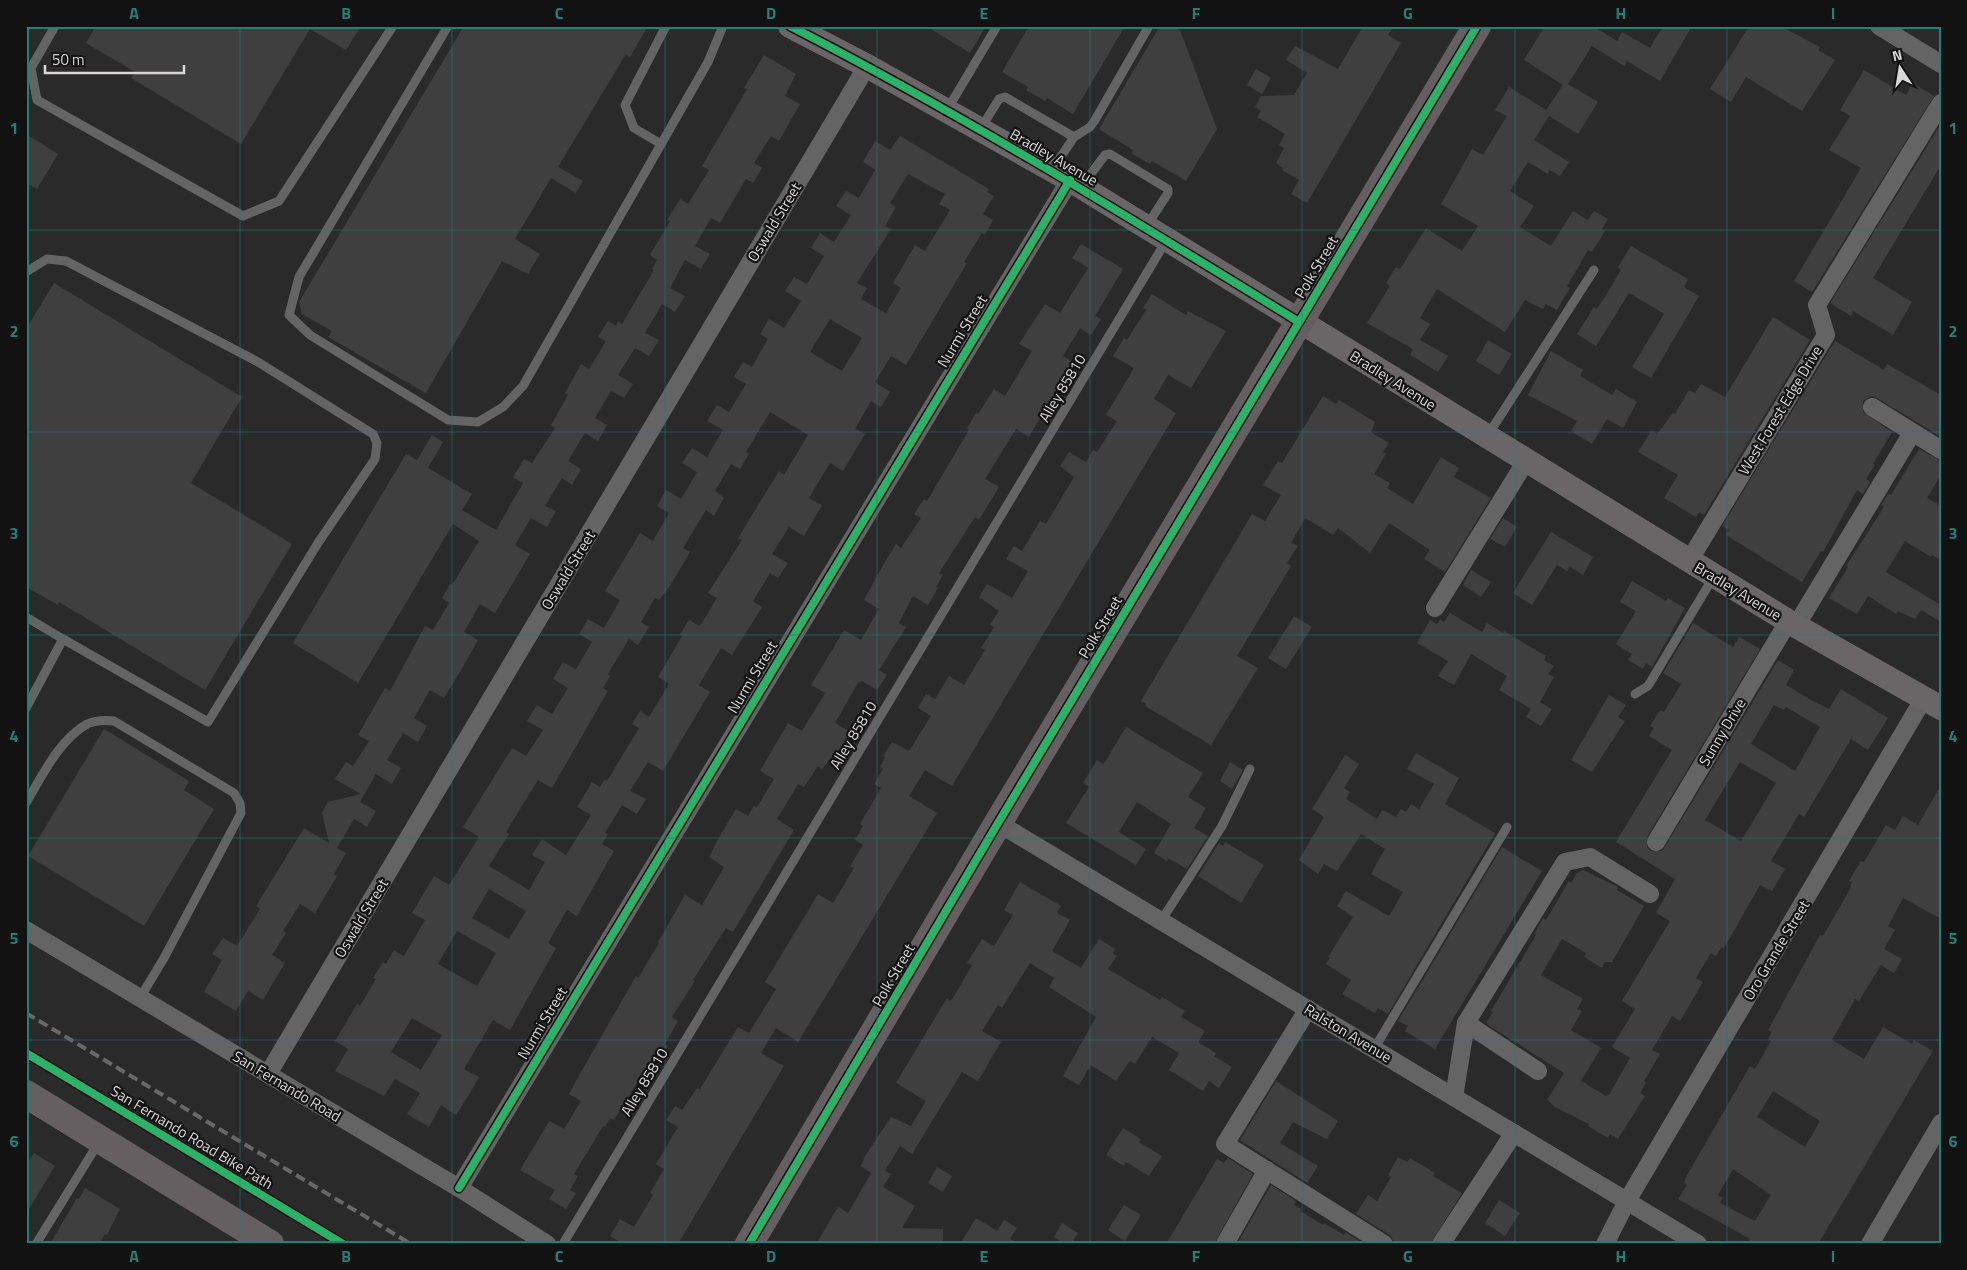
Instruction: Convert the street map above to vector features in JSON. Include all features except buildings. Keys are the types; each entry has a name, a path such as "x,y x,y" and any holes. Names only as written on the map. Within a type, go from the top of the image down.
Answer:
{"main road":[{"name":"Polk Street","path":"749,1244 998,823 1477,26"},
{"path":"27,1097 100,1140 256,1240"}],"street":[{"name":"Bradley Avenue","path":"790,26 867,66 1068,179 1792,624 1933,703"},
{"path":"1879,26 1941,64"},
{"name":"Oswald Street","path":"268,1074 867,66"},
{"name":"West Forest Edge Drive","path":"1689,561 1826,334 1817,305 1941,103"},
{"name":"Nurmi Street","path":"459,1188 1068,179"},
{"path":"1872,407 1941,450"},
{"name":"Sunny Drive","path":"1656,842 1912,432"},
{"path":"1435,608 1526,461"},
{"name":"Oro Grande Street","path":"1605,1244 1627,1201 1933,703"},
{"name":"Ralston Avenue","path":"998,823 1698,1244"},
{"path":"1454,1097 1466,1023 1565,862 1590,857 1650,894"},
{"name":"San Fernando Road","path":"26,930 459,1188 547,1244"},
{"path":"1308,1009 1225,1144 1384,1244"},
{"path":"1466,1023 1538,1071"},
{"path":"1870,1244 1941,1122"},
{"path":"1441,1244 1514,1133"},
{"path":"1225,1244 1267,1170"}],"lane":[{"path":"55,26 32,68 37,100 243,216 279,201 393,26"},
{"path":"448,26 299,278 289,315 310,335 448,420 478,422 503,406 523,386 708,62 723,26"},
{"path":"661,144 634,128 625,105 666,26"},
{"path":"947,111 997,26"},
{"path":"1068,179 1074,137 1090,127 1095,120 1150,26"},
{"path":"980,130 999,99 1005,97 1074,137"},
{"path":"1068,179 1105,155 1110,154 1168,189 1168,193 1146,228"},
{"name":"Alley 85810","path":"563,1244 1167,240"},
{"path":"26,272 47,259 66,261 258,362 373,434 378,443 375,459 318,543 208,722 26,617"},
{"path":"1487,438 1594,270"},
{"path":"1635,694 1648,686 1714,576"},
{"path":"26,708 63,639"},
{"path":"26,803 48,766 68,740 87,724 100,720 114,721 234,793 240,803 241,813 164,958 140,998"},
{"path":"1161,921 1222,826 1250,769"},
{"path":"1374,1049 1507,827"},
{"path":"36,1244 100,1140"}],"railway":[{"path":"26,1013 411,1244"}],"cycle path":[{"path":"790,26 984,132 1299,322"},
{"path":"749,1244 998,823 1477,26"},
{"path":"459,1188 1070,180"},
{"name":"San Fernando Road Bike Path","path":"26,1053 343,1244"}]}
